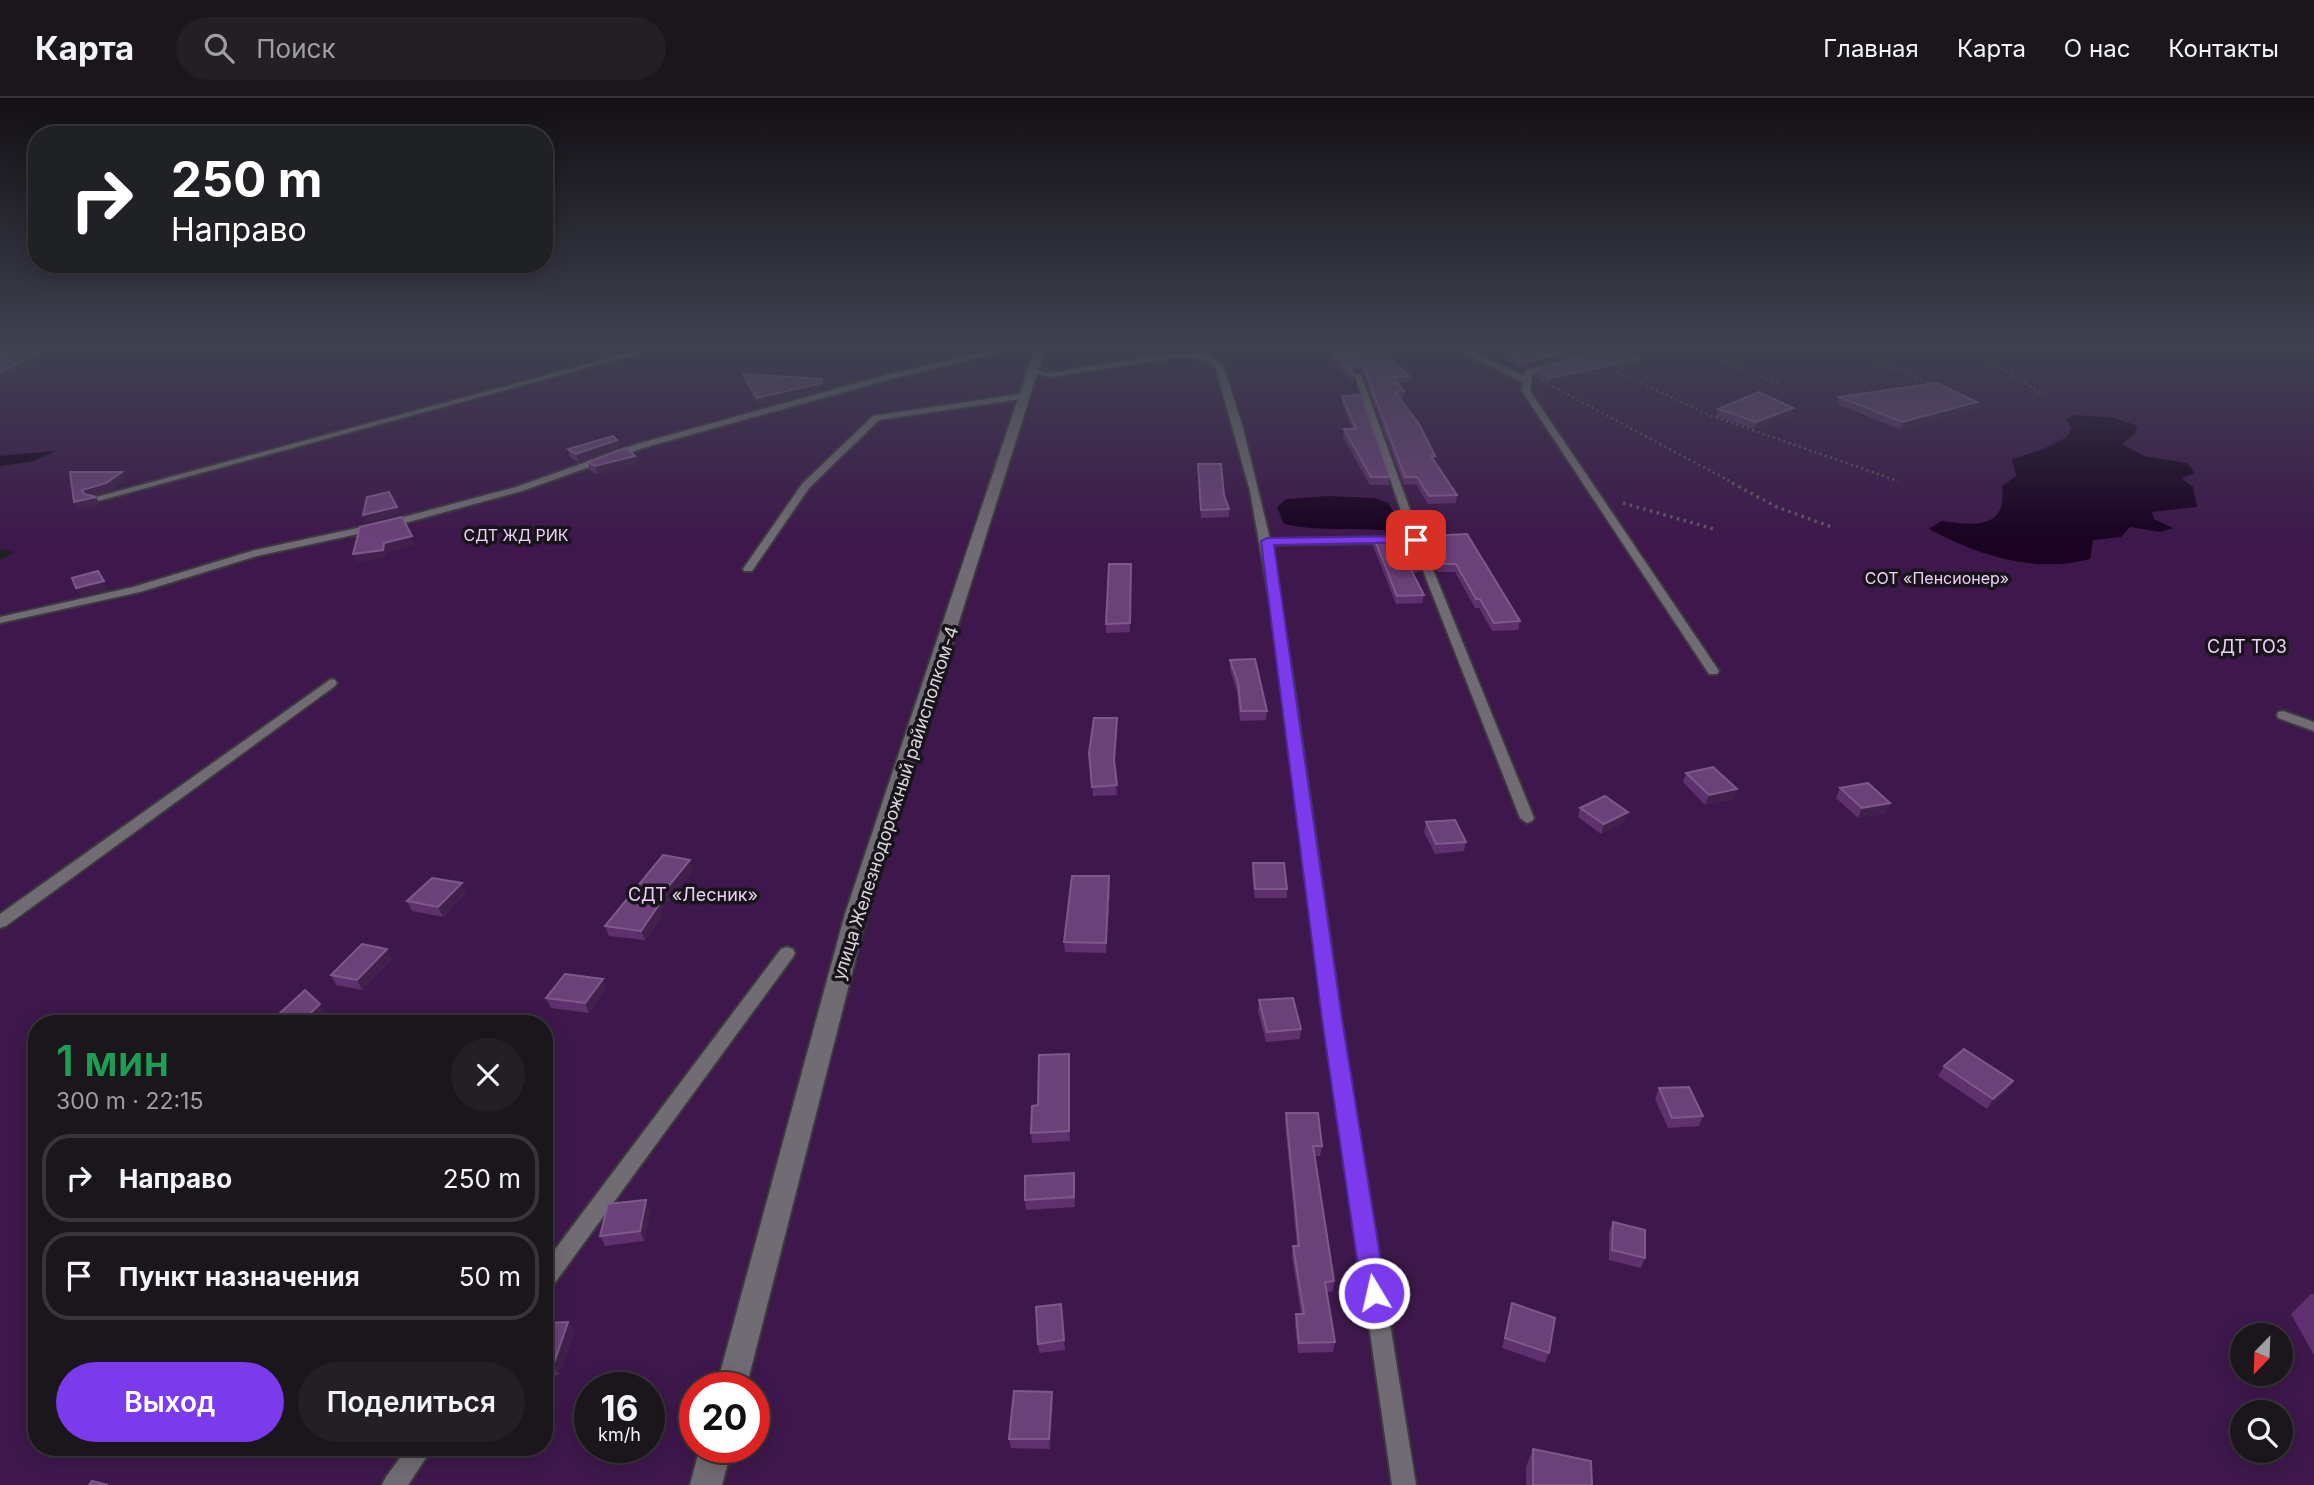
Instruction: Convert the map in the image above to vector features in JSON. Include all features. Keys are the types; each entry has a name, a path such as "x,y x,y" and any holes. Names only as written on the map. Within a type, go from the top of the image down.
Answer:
{"street":[{"name":"улица Железнодорожный райисполком-4","path":"735,1372 856,914 1021,410"},
{"path":"706,1485 712,1463"}],"lane":[{"path":"94,499 426,410"},
{"path":"0,620 136,590 255,553 386,526 519,489 640,446 771,410"},
{"path":"748,569 805,486 876,418 932,410"},
{"path":"1235,410 1267,541 1332,1019 1404,1485"},
{"path":"1369,410 1416,540 1527,818"},
{"path":"1538,410 1713,671"},
{"path":"1267,541 1416,540"},
{"path":"0,922 331,683"},
{"path":"2283,715 2314,727"},
{"path":"553,1269 787,953"},
{"path":"394,1485 415,1456"}],"path":[{"path":"1591,410 1777,507 1832,527"},
{"path":"1698,410 1898,481"},
{"path":"1595,495 1714,530"}],"green space":[{"path":"0,410 2314,410 2314,1485 0,1485 0,560 15,552 0,549 0,466 34,461 53,452 0,456"}],"shaded area":[{"path":"2075,415 2114,418 2138,426 2134,435 2122,444 2144,456 2187,463 2195,473 2181,478 2193,487 2197,507 2152,512 2154,519 2173,528 2160,532 2130,527 2121,537 2093,540 2090,559 2070,563 2028,563 2007,559 1967,547 1929,529 1941,521 1976,524 1994,518 2002,501 2002,486 2016,476 2012,459 2041,450 2067,437 2071,428 2066,419"},
{"path":"55,451 34,461 0,466 0,456"},
{"path":"1328,496 1374,498 1388,503 1400,522 1392,531 1297,526 1284,524 1277,507 1286,499"}],"building":[{"path":"1348,410 1366,410 1390,477 1371,477 1344,429 1356,429"},
{"path":"1380,410 1408,410 1419,424 1435,456 1431,456 1457,495 1429,496 1417,477 1405,477"},
{"path":"1720,410 1788,410 1756,422"},
{"path":"1871,410 1948,410 1902,422"},
{"path":"613,436 617,440 576,454 568,449"},
{"path":"626,448 635,456 595,466 588,462"},
{"path":"1198,464 1221,464 1224,495 1229,509 1201,510"},
{"path":"70,472 122,472 106,483 82,490 84,494 96,497 74,502"},
{"path":"389,492 397,507 363,515 367,497"},
{"path":"402,517 412,536 384,543 383,550 353,554 360,527"},
{"path":"1467,534 1520,621 1494,623 1480,599 1476,599 1456,564 1438,564 1427,536"},
{"path":"1411,537 1422,564 1408,564 1424,595 1397,596 1374,538"},
{"path":"1109,564 1131,564 1130,623 1106,624"},
{"path":"98,571 104,581 76,588 72,578"},
{"path":"1255,659 1267,711 1241,711 1238,683 1230,660"},
{"path":"1094,718 1117,718 1114,760 1117,785 1092,787 1089,753"},
{"path":"1713,767 1737,789 1709,795 1686,773"},
{"path":"1868,783 1890,803 1862,808 1840,788"},
{"path":"1605,796 1628,812 1604,824 1580,808"},
{"path":"1455,820 1466,842 1436,844 1426,822"},
{"path":"663,855 690,860 653,905 658,906 641,931 605,926"},
{"path":"1253,863 1284,863 1287,889 1255,889"},
{"path":"1072,876 1109,876 1106,943 1064,942"},
{"path":"432,878 462,883 438,907 407,901"},
{"path":"362,944 387,949 357,980 331,975"},
{"path":"565,974 603,979 585,1003 546,998"},
{"path":"305,990 320,1004 308,1015 278,1015"},
{"path":"1293,998 1301,1029 1267,1032 1259,1000"},
{"path":"1964,1049 2013,1081 1993,1099 1944,1066"},
{"path":"1069,1054 1069,1131 1031,1133 1032,1106 1038,1105 1039,1055"},
{"path":"1689,1087 1703,1116 1672,1118 1659,1088"},
{"path":"1286,1113 1318,1113 1322,1146 1313,1146 1334,1281 1325,1282 1335,1342 1299,1343 1296,1314 1304,1314 1293,1246 1299,1246"},
{"path":"1074,1173 1074,1197 1025,1200 1025,1176"},
{"path":"646,1200 640,1231 600,1236 608,1204"},
{"path":"1613,1222 1645,1230 1645,1258 1612,1250"},
{"path":"1512,1303 1555,1318 1549,1353 1505,1338"},
{"path":"1061,1304 1064,1340 1038,1344 1036,1307"},
{"path":"568,1322 553,1366 553,1323"},
{"path":"1014,1391 1052,1392 1049,1439 1009,1439"},
{"path":"1533,1449 1591,1461 1592,1485 1533,1485"},
{"path":"92,1481 108,1485 89,1485"}],"route":[{"path":"1374,1293 1332,1019 1267,541 1416,540"}],"park label":[{"name":"СДТ ЖД РИК","path":"516,535"},
{"name":"СОТ «Пенсионер»","path":"1937,578"},
{"name":"СДТ ТОЗ","path":"2247,646"},
{"name":"СДТ «Лесник»","path":"693,894"}]}
